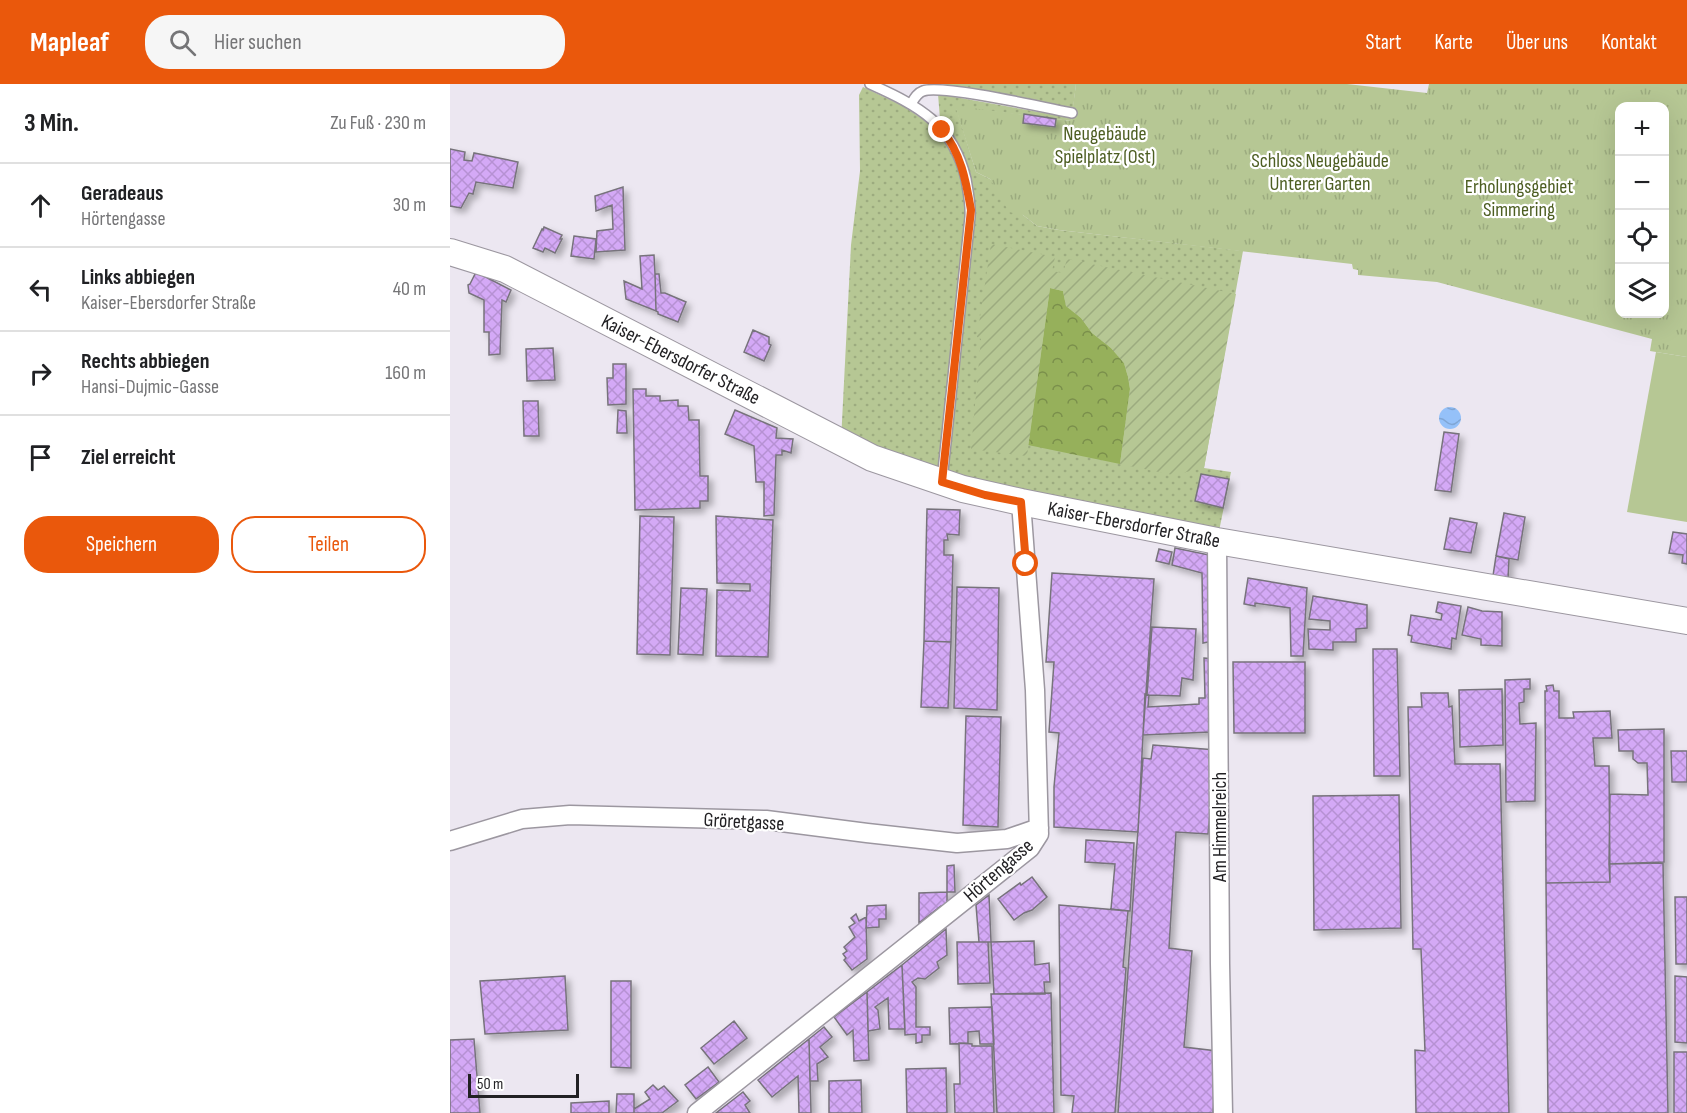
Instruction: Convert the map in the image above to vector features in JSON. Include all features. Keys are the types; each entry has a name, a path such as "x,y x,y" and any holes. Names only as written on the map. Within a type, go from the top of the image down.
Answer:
{"main road":[{"name":"Kaiser-Ebersdorfer Straße","path":"450,252 505,269 872,458 985,495 1217,541 1687,621"}],"street":[{"name":"Hörtengasse","path":"697,1113 1030,848 1039,834 1035,690 1021,502"},
{"name":"Am Himmelreich","path":"1217,541 1223,1113"},
{"name":"Gröretgasse","path":"450,841 522,819 570,815 766,820 957,843 1007,839 1039,828"}],"lane":[{"path":"870,84 924,113 950,139 960,158 971,210 942,482"},
{"path":"910,104 918,94 935,89 1072,113"}],"green space":[{"path":"941,84 1076,84 1073,109"},
{"path":"1076,84 1347,84 1427,93 1429,84 1687,84 1687,357 1650,351 1652,339 1437,282 1358,275 1358,270 1353,269 1352,264 1037,226 1023,215 1009,212 990,179 976,172 956,106 1071,121"},
{"path":"863,87 903,106 921,118 940,119 938,94 1072,118 1071,121 956,107 976,172 990,179 1023,215 1037,226 1243,251 1204,468 1231,472 1217,541 1021,502 841,441 851,245 860,171 859,95"},
{"path":"991,244 1055,257 1052,271 1063,273 1067,259 1236,294 1204,468 1173,475 1120,464 1130,389 1124,363 1111,348 1092,333 1081,318 1066,306 1063,291 1050,288 1027,456 971,449 981,339 977,337"},
{"path":"1050,288 1063,291 1066,306 1081,318 1092,333 1111,348 1124,363 1130,389 1120,464 1028,445"},
{"path":"1656,352 1687,357 1687,522 1627,512"}],"water":[{"path":"1446,407 1454,407 1461,414 1461,422 1454,429 1446,429 1439,422 1439,414"}],"building":[{"path":"1024,114 1056,119 1055,127 1023,123"},
{"path":"450,149 465,152 464,160 472,161 474,153 518,162 513,188 476,182 473,194 469,193 461,208 450,206"},
{"path":"623,187 625,250 596,252 597,231 613,229 612,205 596,211 595,196"},
{"path":"544,227 562,235 555,253 545,248 543,252 533,248"},
{"path":"574,236 596,239 594,259 571,256"},
{"path":"654,255 656,311 626,299 624,281 642,289 640,256"},
{"path":"476,272 511,290 506,302 502,300 500,354 489,355 489,332 484,332 484,300 469,293 468,285"},
{"path":"655,274 659,274 661,293 686,302 678,322 656,311"},
{"path":"753,330 769,337 771,345 764,361 744,352"},
{"path":"553,348 555,380 527,381 526,349"},
{"path":"613,364 626,364 626,404 608,405 607,378 613,378"},
{"path":"633,389 646,389 646,396 660,396 660,401 678,400 678,406 688,406 689,420 699,420 700,476 708,476 708,501 700,501 700,508 635,510"},
{"path":"523,401 538,401 539,436 524,436"},
{"path":"618,410 626,411 627,433 617,433"},
{"path":"735,410 777,428 776,438 793,439 791,453 782,450 782,455 776,455 774,515 764,516 764,482 756,482 754,446 725,434"},
{"path":"1444,432 1459,434 1451,492 1435,490"},
{"path":"1201,474 1229,479 1223,508 1195,501"},
{"path":"927,509 960,510 959,535 947,534 948,540 944,540 944,555 953,555 951,642 924,641"},
{"path":"1504,513 1525,517 1518,560 1496,556"},
{"path":"640,516 674,517 670,655 637,654"},
{"path":"716,516 773,520 768,657 716,656 717,590 750,591 750,584 717,583"},
{"path":"1450,518 1477,523 1471,553 1444,549"},
{"path":"1673,532 1687,534 1687,564 1682,563 1683,555 1669,553"},
{"path":"1175,548 1214,556 1214,636 1208,642 1203,643 1202,573 1172,565"},
{"path":"1159,549 1172,552 1169,564 1156,561"},
{"path":"1496,556 1509,559 1508,579 1493,576"},
{"path":"1052,573 1154,579 1138,832 1054,827 1054,787 1059,733 1049,732 1054,662 1046,662"},
{"path":"1248,578 1307,588 1303,656 1291,656 1290,608 1255,603 1255,606 1244,604"},
{"path":"957,587 999,588 997,710 954,708"},
{"path":"681,588 707,589 703,655 678,654"},
{"path":"1313,596 1367,605 1367,628 1356,629 1356,642 1333,642 1333,650 1309,649 1308,629 1330,630 1330,621 1309,619"},
{"path":"1438,602 1461,606 1456,639 1452,638 1451,649 1411,642 1412,636 1408,635 1411,615 1441,620 1442,614 1436,612"},
{"path":"1468,607 1482,611 1502,612 1502,646 1481,645 1481,639 1462,635"},
{"path":"1152,627 1196,629 1193,680 1182,678 1180,696 1147,695"},
{"path":"924,641 951,642 948,708 921,707"},
{"path":"1373,649 1397,649 1400,776 1374,776"},
{"path":"1204,658 1214,659 1210,732 1143,735 1145,694 1149,695 1148,707 1199,704 1199,698 1205,698"},
{"path":"1233,662 1305,662 1305,733 1234,733"},
{"path":"1530,679 1530,689 1524,689 1524,702 1519,703 1520,724 1536,723 1535,801 1506,802 1505,680"},
{"path":"1553,685 1554,691 1559,691 1559,718 1574,718 1573,712 1610,711 1612,738 1593,738 1595,766 1609,766 1610,882 1546,883 1545,691 1547,691 1546,686"},
{"path":"1502,689 1503,745 1460,747 1459,690"},
{"path":"1421,693 1448,693 1449,707 1452,706 1455,764 1500,764 1509,1113 1416,1113 1415,1050 1425,1051 1421,949 1413,949 1408,707 1422,707"},
{"path":"966,716 1001,717 998,827 963,825"},
{"path":"1664,729 1664,862 1609,864 1610,794 1648,795 1647,763 1638,763 1633,759 1633,751 1619,751 1618,730"},
{"path":"1153,745 1216,750 1208,834 1176,832 1169,948 1192,951 1184,1047 1217,1051 1213,1113 1118,1113 1143,758 1151,759"},
{"path":"1671,751 1687,751 1687,782 1672,782"},
{"path":"1399,795 1401,928 1314,930 1313,796"},
{"path":"1086,840 1134,843 1130,911 1111,909 1115,864 1085,862"},
{"path":"1663,863 1668,1113 1548,1113 1546,883 1610,882 1609,864"},
{"path":"954,865 955,892 947,892 947,866"},
{"path":"1032,877 1047,897 1032,910 1014,920 998,899"},
{"path":"947,892 947,906 941,906 919,923 919,893"},
{"path":"989,895 991,942 979,942 976,905"},
{"path":"1675,897 1687,897 1687,964 1676,964"},
{"path":"886,905 886,919 879,919 879,927 866,928 867,906"},
{"path":"1059,905 1128,911 1115,1113 1072,1113 1074,1096 1061,1095"},
{"path":"856,914 859,921 866,917 867,959 852,970 844,960 846,958 843,954 847,951 844,947 855,937 849,927 855,923 851,918"},
{"path":"946,929 947,955 937,962 939,968 925,979 918,978 912,982 916,987 916,1027 930,1027 930,1035 922,1035 922,1042 916,1043 916,1034 905,1035 902,965"},
{"path":"1034,941 1035,965 1049,963 1050,982 1044,982 1045,994 994,994 991,942"},
{"path":"957,942 988,942 990,983 958,984"},
{"path":"902,965 905,1029 889,1029 888,998 875,1007 878,1010 880,1029 868,1031 867,992"},
{"path":"565,976 568,1030 485,1034 480,981"},
{"path":"1675,976 1687,977 1687,1043 1675,1042"},
{"path":"611,981 631,981 631,1068 611,1067"},
{"path":"867,992 869,1060 854,1061 853,1030 847,1035 834,1017"},
{"path":"1051,993 1054,1113 997,1113 991,994"},
{"path":"992,1007 994,1044 980,1044 979,1031 968,1032 968,1043 950,1044 949,1008"},
{"path":"734,1021 747,1038 714,1064 701,1048"},
{"path":"824,1027 832,1037 820,1047 828,1057 817,1064 818,1081 810,1081 809,1039"},
{"path":"474,1039 480,1113 450,1113 450,1040"},
{"path":"809,1039 811,1113 799,1113 798,1076 772,1097 758,1080"},
{"path":"959,1043 972,1044 972,1046 992,1046 994,1113 955,1113 954,1084 960,1084"},
{"path":"1674,1052 1687,1052 1687,1113 1674,1113"},
{"path":"708,1067 719,1082 696,1099 685,1085"},
{"path":"946,1068 947,1113 907,1113 906,1069"},
{"path":"861,1080 862,1113 829,1113 829,1081"},
{"path":"653,1085 658,1090 664,1086 678,1101 662,1113 634,1113 634,1109 650,1099 645,1092"},
{"path":"743,1092 750,1101 745,1105 750,1113 716,1113"},
{"path":"617,1094 634,1094 634,1113 616,1113"},
{"path":"609,1101 609,1113 571,1113 571,1103"}],"route":[{"path":"942,130 950,139 960,158 971,210 942,482 985,495 1021,502 1026,564"}],"park label":[{"name":"Neugebäude Spielplatz (Ost)","path":"1105,144"},
{"name":"Schloss Neugebäude Unterer Garten","path":"1320,172"},
{"name":"Erholungsgebiet Simmering","path":"1519,198"}]}
